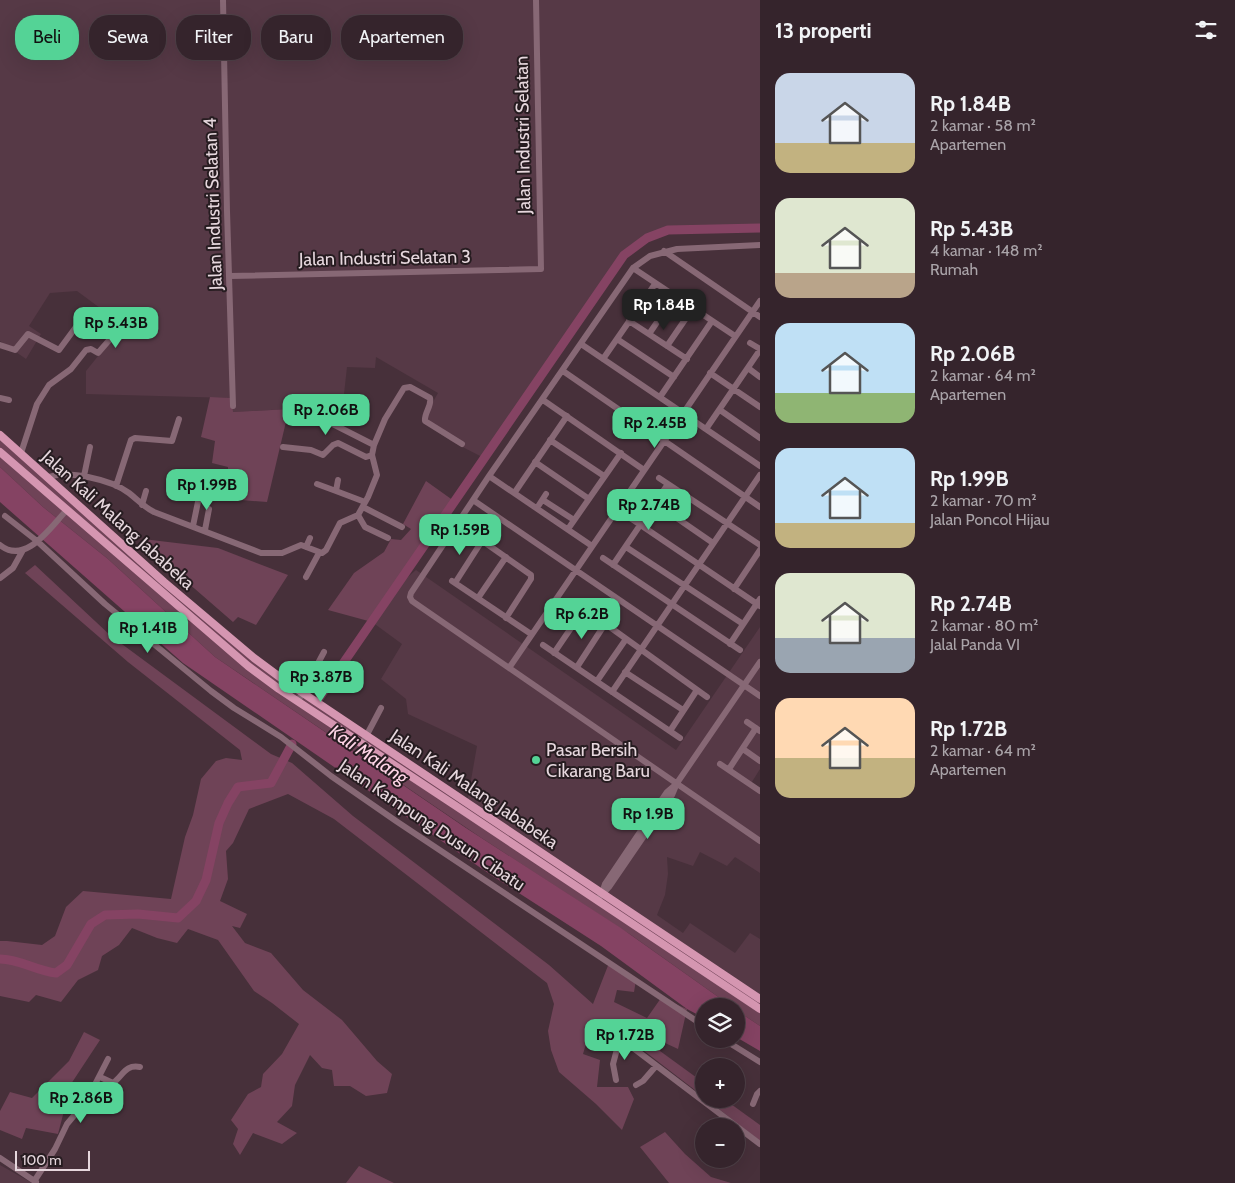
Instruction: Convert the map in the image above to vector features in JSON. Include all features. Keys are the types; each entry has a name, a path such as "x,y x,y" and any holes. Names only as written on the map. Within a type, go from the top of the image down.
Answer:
{"main road":[{"name":"Jalan Kali Malang Jababeka","path":"0,435 164,582 254,658 304,694 760,999"},
{"name":"Jalan Kali Malang Jababeka","path":"0,452 65,513 248,666 300,703 760,1010"},
{"path":"158,590 164,582"}],"street":[{"name":"Jalan Industri Selatan 4","path":"224,0 233,406"},
{"name":"Jalan Industri Selatan","path":"536,0 541,269"},
{"path":"760,245 664,251 650,256 633,268 457,523 411,593 410,599 760,841"},
{"path":"664,251 760,317"},
{"path":"633,268 735,336"},
{"name":"Jalan Industri Selatan 3","path":"230,276 541,269"},
{"path":"603,359 655,284"},
{"path":"649,334 675,296"},
{"path":"509,668 760,301"},
{"path":"667,346 693,308"},
{"path":"0,345 14,350 29,334 59,350 84,316"},
{"path":"629,321 686,359"},
{"path":"660,397 712,321"},
{"path":"21,453 37,404 49,385 71,369 86,350 91,349 98,353 118,330 138,323"},
{"path":"617,338 674,377"},
{"path":"706,429 760,350 750,343"},
{"path":"581,344 683,413"},
{"path":"748,368 760,377"},
{"path":"562,371 760,508"},
{"path":"710,373 760,408"},
{"path":"306,577 319,553 326,550 340,524 358,515 364,505 377,475 372,455 374,445 385,419 405,387 410,387 430,398 425,420 462,444"},
{"path":"0,398 9,400"},
{"path":"543,400 644,470"},
{"path":"720,410 760,438"},
{"path":"313,414 374,445"},
{"path":"515,492 566,416"},
{"path":"116,486 131,440 135,438 172,441 179,419"},
{"path":"694,421 760,466"},
{"path":"550,440 604,476"},
{"path":"283,446 311,450 323,455 333,445 338,443 366,457 372,455"},
{"path":"84,476 90,447"},
{"path":"568,529 620,453"},
{"path":"535,462 589,499"},
{"path":"612,692 760,474"},
{"path":"47,478 54,475 84,476 116,486 129,493 142,505 154,512 261,553 282,553 298,546 306,547 319,553"},
{"path":"489,476 592,546"},
{"path":"659,478 760,545"},
{"path":"336,491 338,480"},
{"path":"317,484 336,491 402,526"},
{"path":"613,565 668,484"},
{"path":"142,505 146,491"},
{"path":"193,526 200,492"},
{"path":"537,508 544,497 574,520"},
{"path":"473,500 760,696"},
{"path":"655,503 713,543"},
{"path":"205,530 209,509"},
{"path":"617,509 734,589 759,603 730,644"},
{"path":"0,578 13,568 23,550 44,536 65,513"},
{"path":"358,515 365,527 388,538"},
{"name":"Jalan Kampung Dusun Cibatu","path":"5,516 37,541 98,598 211,691 246,716 281,737 331,776 388,816 695,1020"},
{"path":"457,523 532,577 506,618"},
{"path":"306,547 310,538"},
{"path":"482,541 454,582 531,634"},
{"path":"0,545 10,550 23,550"},
{"path":"626,546 743,624"},
{"path":"734,589 760,550"},
{"path":"478,598 506,557"},
{"path":"603,558 740,650"},
{"path":"575,602 707,697"},
{"path":"554,652 584,609"},
{"path":"576,668 605,624"},
{"path":"597,681 626,639"},
{"path":"543,645 680,738"},
{"path":"300,703 324,652"},
{"path":"597,900 605,884 667,792 677,783 760,662"},
{"path":"625,672 683,710"},
{"path":"670,731 697,690"},
{"path":"362,744 381,708"},
{"path":"729,769 758,730 746,722"},
{"path":"743,749 760,760"},
{"path":"720,764 760,790"},
{"path":"616,1080 613,1064 620,1038 760,1144"},
{"path":"737,1048 760,1062"},
{"path":"0,1158 36,1181 68,1124 87,1100 108,1058"},
{"path":"100,1077 113,1082 126,1068 132,1066 140,1067"},
{"path":"636,1085 643,1081 656,1066"},
{"path":"752,1104 760,1091"}],"shaded area":[{"path":"0,0 760,0 760,229 668,230 647,238 630,250 621,258 484,458 451,441 422,421 438,393 376,357 375,368 347,367 343,403 292,395 289,409 233,412 231,398 86,394 86,371 123,325 77,291 50,293 29,326 41,334 26,359 0,341"},
{"path":"210,397 232,398 233,412 289,409 267,502 228,499 228,467 212,463 215,441 201,437"},
{"path":"0,435 254,658 760,999 760,1026 745,1016 745,998 720,998 631,935 480,837 215,657 108,559 43,507 0,467"},
{"path":"0,467 43,507 108,559 215,657 466,828 621,928 720,998 695,998 695,1013 687,1009 601,946 491,875 183,663 0,502"},
{"path":"426,481 454,501 372,622 328,610 354,573 384,552 391,539 401,540 411,529 403,524"},
{"path":"143,539 218,548 288,575 256,625 238,617 233,622 172,569"},
{"path":"35,565 111,636 271,754 292,763 353,816 549,965 593,1004 609,963 636,980 634,992 617,990 614,1002 647,1018 661,998 687,1009 678,1049 663,1042 660,1051 695,1076 695,1090 639,1047 593,1020 583,1054 600,1060 597,1087 628,1087 634,1099 622,1130 596,1104 559,1072 551,1050 548,1031 554,1004 547,983 334,819 288,794 249,809 233,843 226,851 228,879 220,901 247,914 240,928 232,926 245,943 271,953 303,990 342,1020 377,1061 392,1074 387,1093 366,1096 350,1086 334,1086 332,1070 322,1068 310,1055 295,1085 292,1106 277,1122 297,1133 282,1144 253,1133 240,1155 233,1144 238,1129 231,1120 248,1094 261,1087 263,1074 282,1054 299,1024 254,991 218,940 188,929 177,943 157,938 132,928 119,945 102,956 98,970 78,980 61,1002 36,995 29,1002 0,996 0,941 42,945 55,936 66,907 83,891 171,899 201,779 216,761 226,758 242,760 240,750 128,662 25,573"},
{"path":"416,570 676,750 760,627 760,769 750,785 760,793 760,873 735,857 727,866 700,852 693,866 667,857 668,874 665,895 657,915 683,933 690,923 735,953 750,933 760,939 760,999 467,803 477,746 408,714 406,699 381,679 402,644 372,622 396,587"},
{"path":"745,1016 760,1026 760,1051 745,1042"},
{"path":"84,1032 100,1040 71,1084 58,1134 26,1128 22,1139 0,1130 0,1111 10,1092 32,1098 69,1061"},
{"path":"718,1108 736,1108 760,1125 760,1141 745,1129 745,1118 730,1118"},
{"path":"665,1132 695,1163 695,1168 701,1168 711,1177 731,1183 669,1183 640,1147"},
{"path":"0,1165 32,1183 0,1183"},
{"path":"359,1166 394,1183 346,1183"}],"waterway":[{"path":"320,697 624,255 647,238 668,230 760,228"},
{"path":"0,959 56,973 67,965 91,924 105,915 138,914 178,918 196,901 206,880 219,823 238,787 271,783 292,744"}],"place":[{"name":"Pasar Bersih Cikarang Baru","path":"536,760"}],"water label":[{"name":"Kali Malang","path":"369,754"}]}
